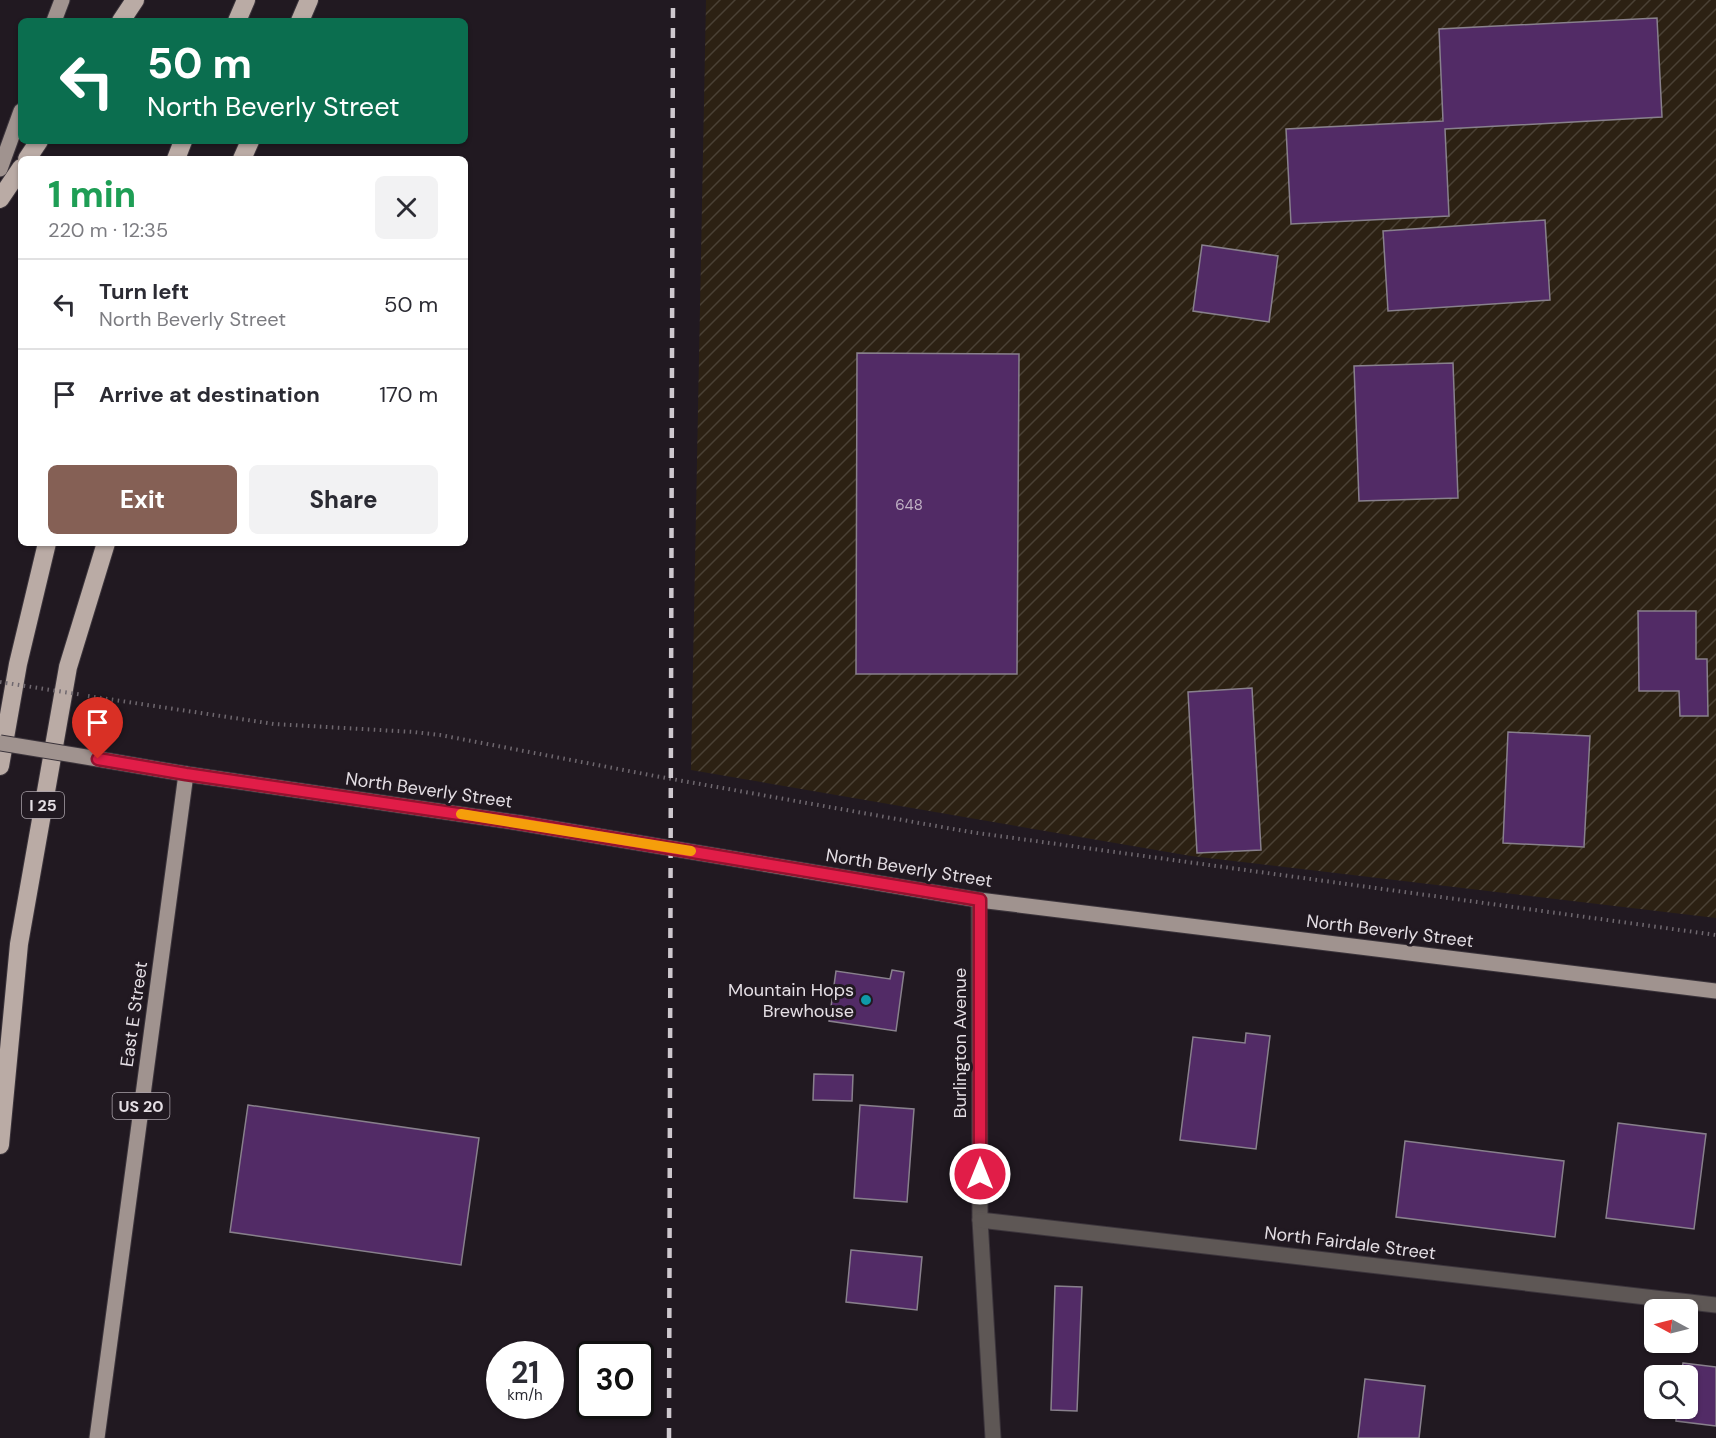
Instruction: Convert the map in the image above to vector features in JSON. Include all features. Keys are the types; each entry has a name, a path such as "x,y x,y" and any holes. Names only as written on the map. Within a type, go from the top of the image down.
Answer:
{"highway":[{"path":"123,18 135,0"},
{"path":"238,18 246,0"},
{"path":"301,18 309,0"},
{"path":"0,199 18,172"},
{"path":"0,766 18,664 46,546"},
{"name":"I 25","path":"0,1146 19,944 68,667 105,546"}],"main road":[{"path":"55,18 62,0"},
{"path":"0,169 18,119"},
{"name":"North Beverly Street","path":"0,743 186,774 531,825 980,900 1716,991"},
{"name":"East E Street","path":"97,1438 186,774"}],"street":[{"name":"Burlington Avenue","path":"980,900 980,1220 993,1438"},
{"name":"North Fairdale Street","path":"980,1220 1716,1305"}],"path":[{"path":"0,682 274,724 440,735 970,832 1716,935"}],"shaded area":[{"path":"706,0 1716,0 1716,918 1191,856 691,770"}],"building":[{"path":"1657,18 1662,117 1445,129 1449,216 1291,224 1286,129 1443,121 1439,29"},
{"path":"1545,220 1550,300 1388,311 1383,231"},
{"path":"1202,245 1278,256 1269,322 1193,311"},
{"path":"857,353 1019,354 1017,674 856,674"},
{"path":"1453,363 1458,498 1359,501 1354,366"},
{"path":"1638,611 1696,611 1696,659 1707,659 1708,716 1680,716 1679,691 1639,691"},
{"path":"1252,688 1261,850 1197,853 1188,692"},
{"path":"1508,732 1590,736 1584,847 1503,843"},
{"name":"Mountain Hops Brewhouse","path":"892,970 904,972 896,1031 829,1021 836,971 890,979"},
{"path":"1246,1033 1270,1036 1256,1149 1180,1140 1193,1037 1245,1043"},
{"path":"814,1074 853,1075 852,1101 813,1100"},
{"path":"248,1105 479,1138 461,1265 230,1232"},
{"path":"860,1105 914,1109 907,1202 854,1198"},
{"path":"1618,1123 1706,1134 1694,1229 1606,1218"},
{"path":"1405,1141 1564,1161 1555,1237 1396,1217"},
{"path":"851,1250 922,1257 917,1310 846,1302"},
{"path":"1055,1286 1082,1287 1077,1411 1051,1410"},
{"path":"1683,1363 1716,1367 1716,1426 1676,1421 1676,1419 1698,1419 1698,1365 1683,1365"},
{"path":"1365,1379 1425,1386 1419,1438 1358,1438"}],"railway":[{"path":"669,1438 673,0"}],"slow traffic":[{"path":"461,814 691,851"}],"place":[{"name":"Mountain Hops Brewhouse","path":"866,1000"}],"route":[{"path":"98,759 520,823 980,900 980,1174"}]}
